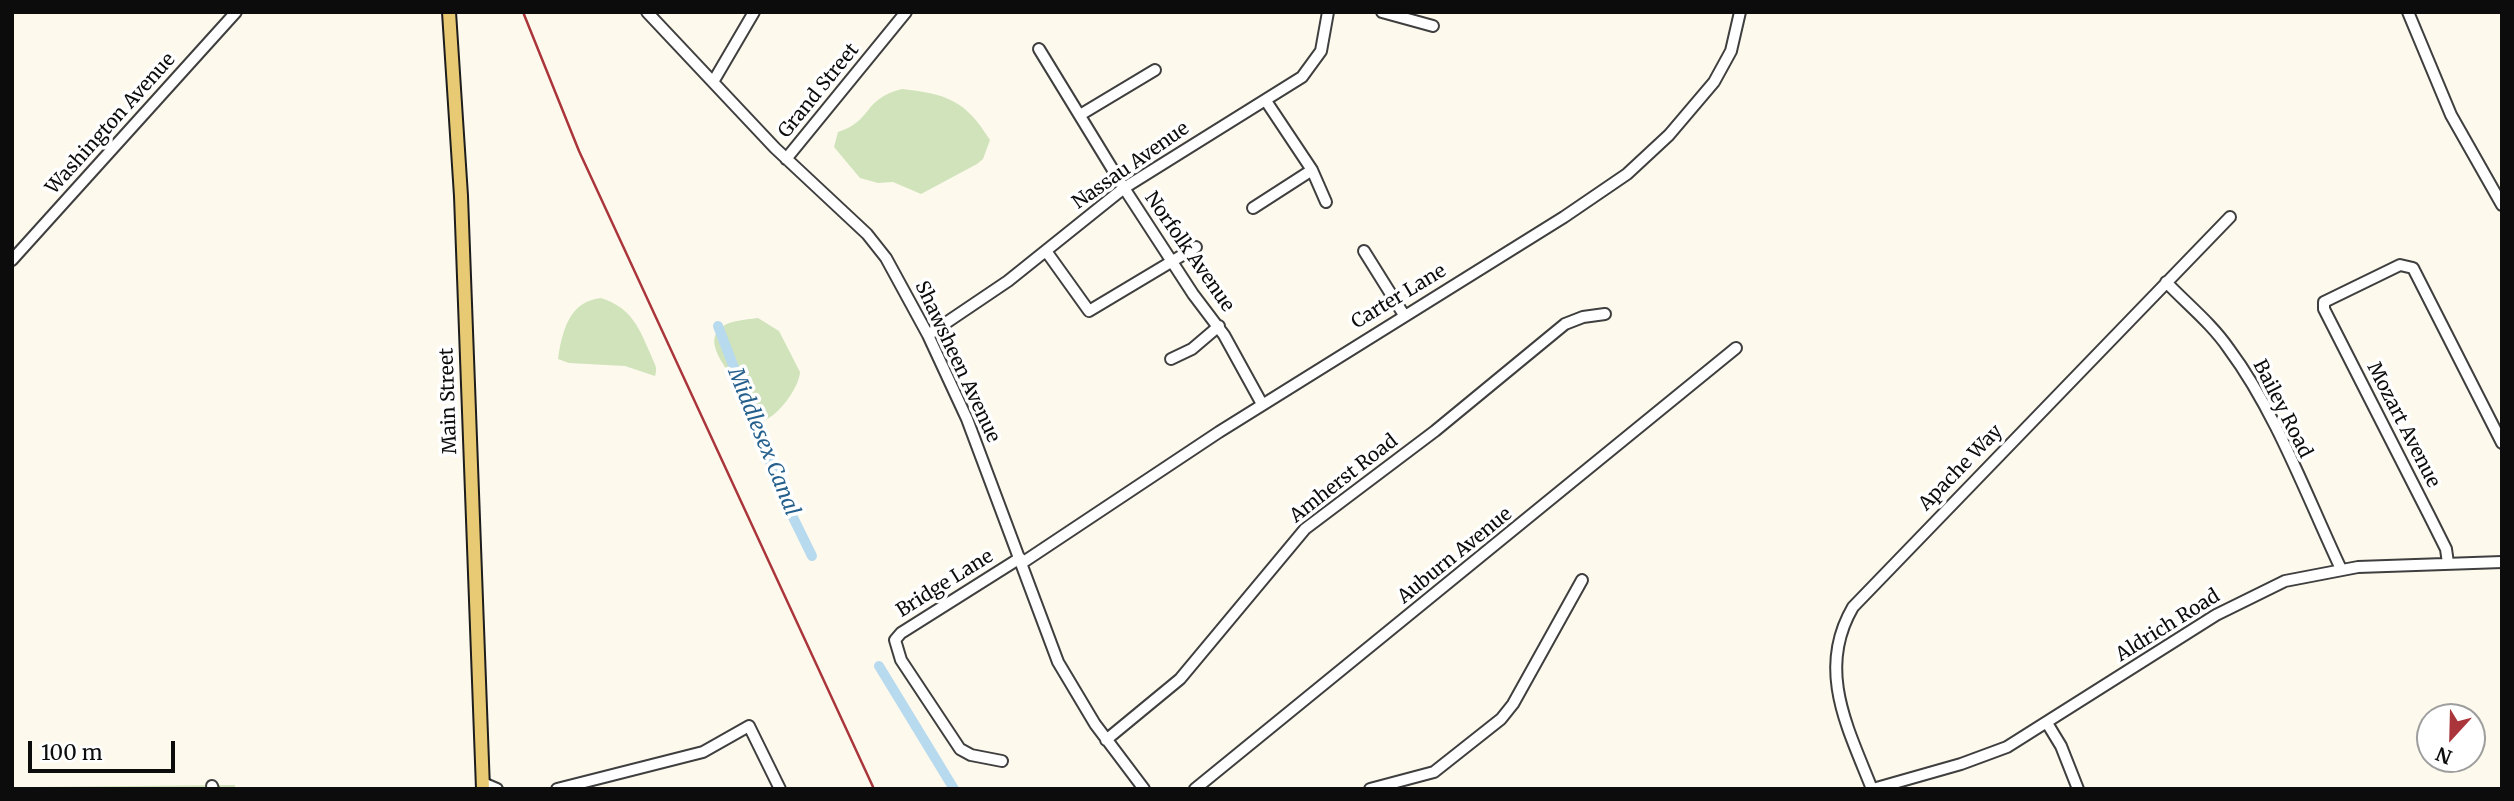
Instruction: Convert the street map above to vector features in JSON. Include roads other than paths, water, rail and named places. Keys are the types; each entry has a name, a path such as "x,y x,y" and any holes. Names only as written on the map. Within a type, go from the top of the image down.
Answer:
{"main road":[{"name":"Main Street","path":"449,12 461,196 483,786"}],"street":[{"name":"Washington Avenue","path":"12,260 236,12"},
{"name":"Shawsheen Avenue","path":"647,12 786,159 876,245 929,335 972,431 1058,662 1106,740 1144,789"},
{"path":"713,82 754,12"},
{"name":"Grand Street","path":"786,159 906,12"},
{"name":"Nassau Avenue","path":"929,335 1046,251 1124,188 1301,77 1316,61 1324,41 1328,12"},
{"path":"1382,12 1433,26"},
{"name":"Carter Lane","path":"1021,561 1262,404 1573,212 1641,162 1680,123 1714,82 1731,51 1740,12"},
{"path":"2408,12 2451,115 2502,205"},
{"name":"Norfolk Avenue","path":"1039,49 1124,188 1219,326 1262,404"},
{"path":"1080,115 1154,70"},
{"path":"1266,101 1311,170 1326,202"},
{"path":"1253,208 1311,170"},
{"name":"Apache Way","path":"1873,789 1836,693 1836,648 1847,617 1865,591 2230,217"},
{"path":"1046,251 1089,311 1196,247"},
{"path":"1364,251 1404,315"},
{"name":"Mozart Avenue","path":"2448,563 2435,527 2324,304 2400,265 2409,265 2415,271 2502,443"},
{"name":"Bailey Road","path":"2166,282 2216,332 2237,360 2272,424 2342,569"},
{"name":"Amherst Road","path":"1106,740 1180,679 1305,529 1435,431 1566,324 1583,317 1605,314"},
{"path":"1171,359 1192,349 1219,326"},
{"name":"Auburn Avenue","path":"1195,789 1737,348"},
{"name":"Bridge Lane","path":"1002,761 967,754 957,746 901,660 895,640 901,633 1021,561"},
{"name":"Aldrich Road","path":"1873,789 1977,759 2014,743 2216,615 2261,591 2299,577 2342,569 2502,562"},
{"path":"1370,789 1434,772 1501,719 1513,704 1582,580"},
{"path":"2047,723 2061,746 2078,789"},
{"path":"557,789 703,752 749,726 780,789"},
{"path":"483,786 497,789"}],"waterway":[{"name":"Middlesex Canal","path":"718,326 785,501 812,556"},
{"name":"Middlesex Canal","path":"879,666 954,789"}],"railway":[{"path":"523,12 579,151 874,789"}]}
